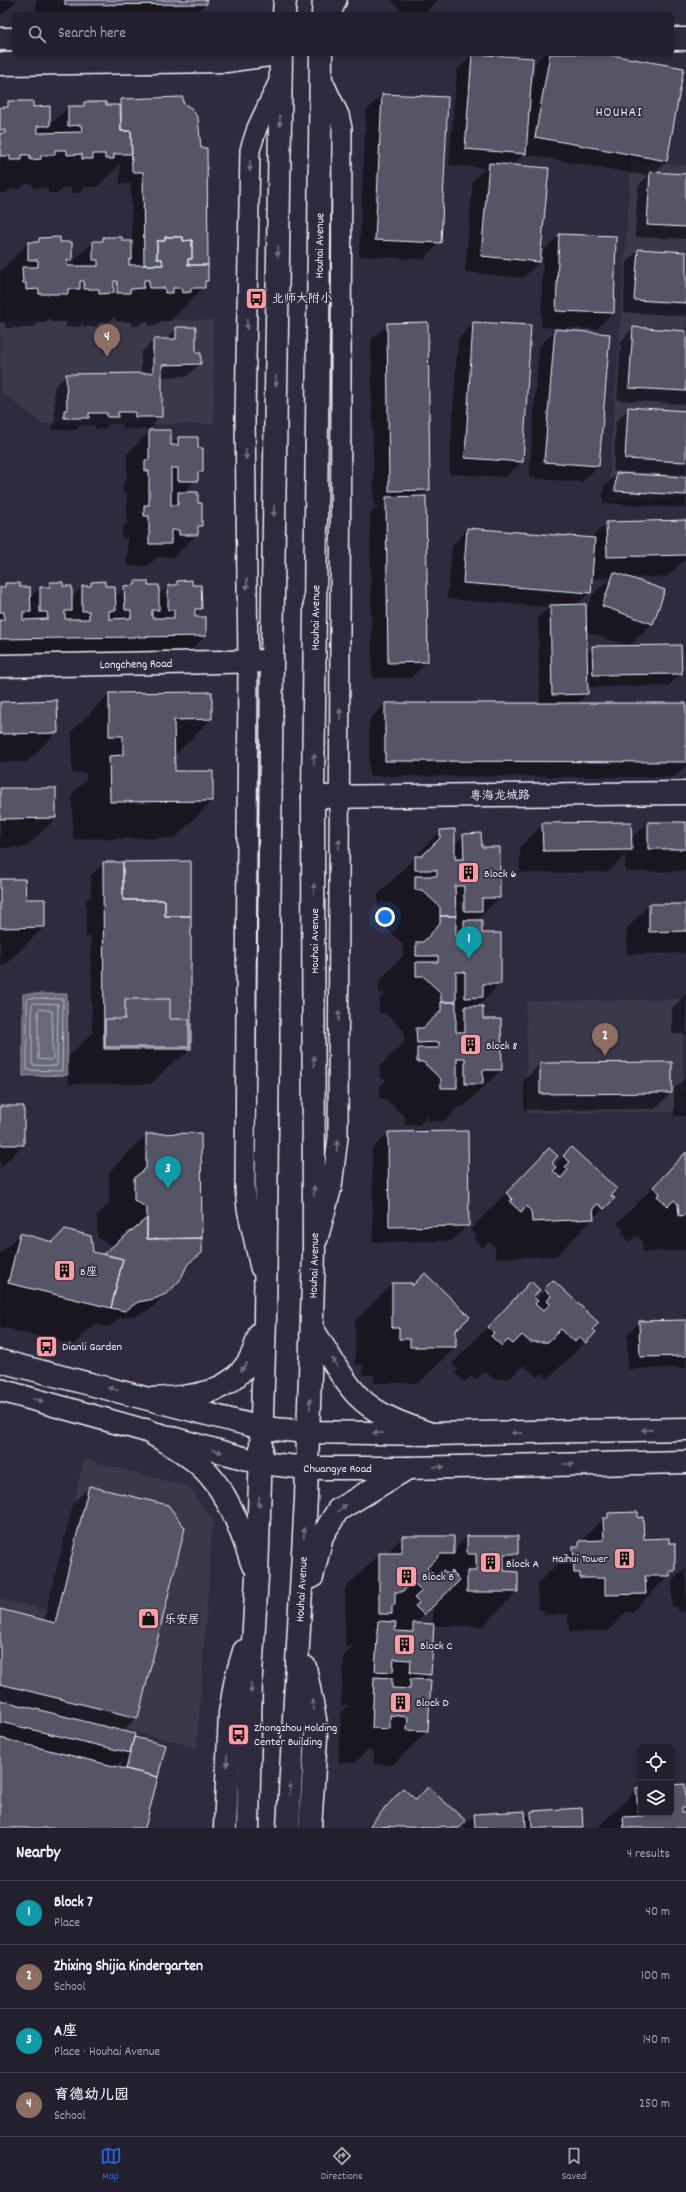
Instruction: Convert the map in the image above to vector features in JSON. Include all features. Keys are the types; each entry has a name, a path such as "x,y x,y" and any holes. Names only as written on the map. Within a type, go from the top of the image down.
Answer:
{"main road":[{"path":"282,12 285,0"},
{"path":"323,12 324,0"},
{"path":"0,39 12,39"},
{"path":"674,39 686,39"},
{"path":"0,64 226,61 263,56"},
{"path":"248,1828 251,1675 257,1577 265,1319 272,661 281,56"},
{"name":"Houhai Avenue","path":"289,1824 309,1432 314,1252 313,797 321,56"},
{"name":"Longcheng Road","path":"0,666 272,661"},
{"name":"粤海龙城路","path":"313,797 686,793"},
{"path":"151,1399 194,1397 215,1390 230,1382 251,1357 265,1319"},
{"path":"312,1328 358,1396 374,1409 394,1420 431,1434"},
{"path":"0,1361 262,1428 309,1432 431,1434 686,1429"},
{"name":"Chuangye Road","path":"0,1390 260,1463 307,1468 408,1468 686,1462"},
{"path":"146,1430 190,1456 210,1477 223,1494 239,1523 257,1577"},
{"path":"310,1828 316,1738 315,1719 299,1635 322,1536 338,1510 408,1468"},
{"path":"225,1828 230,1713 236,1678 255,1614"}],"street":[{"path":"278,0 281,12"},
{"path":"332,12 337,0"},
{"path":"314,1252 332,1187 338,1137 343,144 339,115 320,76"},
{"path":"265,1289 247,1209 245,1189 248,661 245,416 250,150 257,128 281,77"}],"shaded area":[{"path":"686,155 686,499 608,501 631,161 685,165"},
{"path":"213,320 214,424 42,424 1,392 0,321"},
{"path":"683,999 684,1112 527,1113 526,1001"},
{"path":"84,1459 189,1487 213,1520 197,1747 0,1699 0,1599 48,1610"}],"water":[{"path":"23,994 67,994 68,1075 23,1076"}],"building":[{"path":"65,0 207,0 207,4 65,5"},
{"path":"472,56 533,58 526,154 465,149"},
{"path":"550,56 616,56 684,68 667,161 535,137"},
{"path":"382,94 448,97 441,243 375,240"},
{"path":"183,97 183,103 191,108 198,118 201,148 207,148 208,265 188,265 188,259 192,259 192,240 183,241 183,237 165,237 165,241 157,241 157,259 162,259 163,265 144,265 143,172 132,172 131,131 121,131 121,99"},
{"path":"8,101 33,101 33,107 50,106 50,126 37,126 38,133 82,132 81,125 68,126 68,106 84,106 84,102 106,102 106,105 120,105 121,131 131,131 132,154 114,154 114,159 105,159 105,154 93,154 93,159 82,159 82,154 67,155 67,150 55,150 55,155 41,155 41,159 30,160 30,155 22,155 22,160 10,160 10,156 0,156 0,133 5,133 5,130 0,130 0,107 8,107"},
{"path":"489,163 549,168 540,262 481,256"},
{"path":"650,172 686,174 686,227 647,225"},
{"path":"559,234 616,236 614,313 556,311"},
{"path":"60,237 60,242 72,242 72,260 67,260 67,266 98,266 98,260 93,260 93,241 103,241 103,237 122,237 122,241 132,241 132,259 129,260 129,265 163,265 162,259 157,259 157,241 165,241 165,237 183,237 183,241 192,240 192,259 188,259 188,265 208,265 208,281 205,281 205,288 191,288 191,292 182,293 181,288 173,288 173,293 165,293 165,288 149,288 149,280 144,280 144,288 130,289 130,293 117,293 117,281 114,281 114,293 99,294 99,289 84,289 84,281 80,281 80,289 68,289 68,294 39,294 39,289 26,290 26,283 23,283 22,267 38,267 38,260 28,260 28,242 39,242 39,238"},
{"path":"638,249 686,252 686,303 634,300"},
{"path":"428,322 430,490 389,491 387,323"},
{"path":"473,322 531,325 523,462 465,458"},
{"path":"176,327 196,327 196,353 201,353 201,364 162,365 162,417 135,417 135,412 118,412 118,417 107,417 107,413 89,413 89,418 64,418 64,410 67,410 66,374 153,373 153,339 176,339"},
{"path":"633,327 686,331 686,391 629,388"},
{"path":"555,329 610,334 599,466 544,462"},
{"path":"628,407 686,411 686,462 625,459"},
{"path":"149,430 171,430 171,445 178,445 178,437 198,437 198,448 203,448 203,472 198,472 198,481 178,481 178,468 171,468 171,505 178,505 178,492 198,492 198,503 202,503 202,526 198,526 198,535 179,535 179,530 171,530 171,544 149,544 149,516 144,516 144,505 149,505 149,471 145,471 145,460 149,460"},
{"path":"616,473 686,477 686,495 615,491"},
{"path":"426,496 428,662 388,663 386,497"},
{"path":"686,520 686,555 607,557 606,522"},
{"path":"467,528 595,538 591,593 463,583"},
{"path":"614,572 665,590 653,624 602,606"},
{"path":"192,580 192,585 201,585 202,609 195,609 195,617 206,617 206,636 0,639 0,620 4,620 4,612 0,612 0,587 5,587 5,583 20,583 20,587 30,587 31,612 23,612 23,620 48,619 47,612 40,612 40,587 50,587 50,582 63,582 63,586 72,586 72,611 65,611 65,619 89,619 89,611 82,611 82,586 91,586 91,582 105,581 105,586 115,586 116,610 109,611 109,619 131,618 131,610 125,610 124,586 135,585 135,581 148,581 148,585 159,585 159,610 152,610 152,618 174,618 174,610 168,610 168,585 177,585 177,581"},
{"path":"586,604 588,694 552,695 550,605"},
{"path":"681,645 682,674 593,675 592,646"},
{"path":"212,692 212,719 174,720 175,771 213,771 213,801 110,802 109,756 123,755 123,736 109,736 109,693"},
{"path":"57,700 58,733 0,734 0,702"},
{"path":"385,703 686,703 686,762 385,761"},
{"path":"0,788 56,788 56,818 0,819"},
{"path":"631,822 632,850 543,851 542,823"},
{"path":"648,822 686,822 686,849 648,849"},
{"name":"Block 6","path":"455,829 455,859 464,859 463,834 481,833 482,847 500,847 500,898 482,898 482,911 464,911 464,886 455,886 456,916 440,916 440,907 422,890 415,890 415,876 437,876 437,870 415,870 415,856 422,856 440,838 440,830"},
{"path":"191,861 191,916 165,916 165,900 123,900 123,862"},
{"path":"103,862 123,862 123,900 165,900 165,916 191,916 191,1049 104,1049"},
{"path":"0,879 25,879 26,899 45,899 45,927 0,928"},
{"path":"649,904 686,904 686,931 649,932"},
{"path":"440,916 456,916 456,946 464,946 464,920 482,920 482,933 501,933 501,984 483,984 483,997 465,998 465,972 456,972 456,1002 441,1002 441,993 423,976 416,976 416,962 438,962 438,956 416,956 416,942 423,942 440,924"},
{"path":"125,999 170,999 170,1019 189,1019 189,1047 105,1047 105,1019 125,1019"},
{"name":"Block 8","path":"441,1002 456,1002 456,1032 465,1032 465,1006 483,1006 483,1019 501,1019 502,1070 483,1070 483,1084 465,1084 465,1058 457,1058 457,1088 441,1088 441,1079 423,1062 417,1062 417,1048 439,1048 439,1042 417,1043 416,1028 423,1028 441,1011"},
{"path":"672,1062 672,1093 540,1094 540,1063"},
{"path":"0,1106 24,1106 24,1145 0,1145"},
{"path":"468,1131 469,1226 389,1227 388,1132"},
{"path":"201,1133 202,1238 147,1239 147,1208 134,1200 134,1178 146,1168 146,1134"},
{"path":"571,1147 617,1189 611,1196 615,1198 604,1209 598,1204 593,1208 594,1219 532,1222 531,1211 526,1206 521,1212 510,1202 512,1199 506,1193 549,1148 558,1156 552,1163 556,1167 553,1171 561,1178 568,1170 565,1167 570,1162 563,1156"},
{"path":"686,1152 686,1215 679,1216 678,1204 674,1200 668,1206 657,1196 660,1193 653,1187"},
{"path":"147,1218 147,1239 202,1238 202,1253 188,1264 180,1280 168,1293 154,1299 138,1302 125,1311 111,1308 123,1259 103,1254"},
{"name":"B座","path":"65,1229 91,1236 93,1252 123,1259 111,1308 8,1283 20,1233 53,1242"},
{"path":"425,1273 470,1317 456,1330 456,1347 410,1347 410,1339 399,1339 399,1328 392,1328 392,1283 412,1283 412,1286"},
{"path":"553,1280 599,1323 593,1329 596,1332 586,1343 579,1337 575,1342 561,1329 548,1342 530,1342 522,1335 513,1344 508,1340 502,1346 491,1336 494,1333 488,1327 531,1281 540,1290 533,1297 538,1301 535,1304 543,1311 550,1304 547,1301 551,1296 544,1289"},
{"path":"686,1320 686,1356 640,1357 639,1321"},
{"path":"89,1486 168,1505 185,1528 138,1718 0,1684 0,1609 55,1623"},
{"name":"Haihui Tower","path":"638,1512 638,1518 643,1517 644,1539 669,1538 669,1543 675,1543 675,1571 670,1571 670,1576 645,1576 646,1594 605,1595 605,1578 580,1578 580,1573 574,1573 573,1546 579,1546 579,1541 604,1540 603,1518 608,1518 608,1513"},
{"name":"Block B","path":"402,1536 454,1536 454,1554 441,1554 427,1568 436,1577 443,1570 448,1574 451,1571 460,1580 424,1615 415,1606 419,1603 414,1598 422,1591 413,1582 402,1592 395,1592 395,1605 392,1605 392,1614 379,1614 379,1553 402,1553"},
{"name":"Block A","path":"467,1536 518,1536 518,1554 504,1554 504,1571 518,1572 518,1592 467,1592 467,1571 476,1571 476,1554 467,1554"},
{"name":"Block C","path":"378,1621 396,1622 395,1631 413,1632 413,1623 434,1624 431,1675 410,1673 411,1660 394,1659 393,1672 375,1671"},
{"name":"Block D","path":"374,1677 392,1678 392,1688 410,1689 410,1679 431,1680 428,1731 407,1730 408,1717 390,1715 390,1729 372,1728"},
{"path":"0,1700 135,1734 130,1753 0,1722"},
{"path":"134,1737 166,1745 158,1777 126,1769"},
{"path":"0,1738 158,1777 145,1828 0,1828"},
{"path":"685,1784 686,1808 682,1808 682,1813 686,1813 686,1828 624,1828 623,1817 674,1816 674,1785"},
{"path":"428,1787 466,1821 459,1828 447,1828 445,1826 434,1828 369,1826 403,1788 416,1800"},
{"path":"636,1788 638,1788 638,1812"},
{"path":"582,1808 583,1828 532,1828 531,1811"},
{"path":"525,1811 526,1828 475,1828 474,1814"}],"place":[{"name":"北师大附小","path":"257,298"},
{"name":"育德幼儿园","path":"107,357"},
{"name":"Block 6","path":"469,873"},
{"name":"Block 7","path":"469,959"},
{"name":"Block 8","path":"470,1045"},
{"name":"Zhixing Shijia Kindergarten","path":"605,1056"},
{"name":"A座","path":"168,1189"},
{"name":"B座","path":"65,1271"},
{"name":"Dianli Garden","path":"46,1346"},
{"name":"Haihui Tower","path":"624,1558"},
{"name":"Block A","path":"490,1563"},
{"name":"Block B","path":"407,1576"},
{"name":"乐安居","path":"149,1619"},
{"name":"Block C","path":"405,1645"},
{"name":"Block D","path":"401,1702"},
{"name":"Zhongzhou Holding Center Building","path":"239,1734"}],"district":[{"name":"HOUHAI","path":"619,111"}]}
